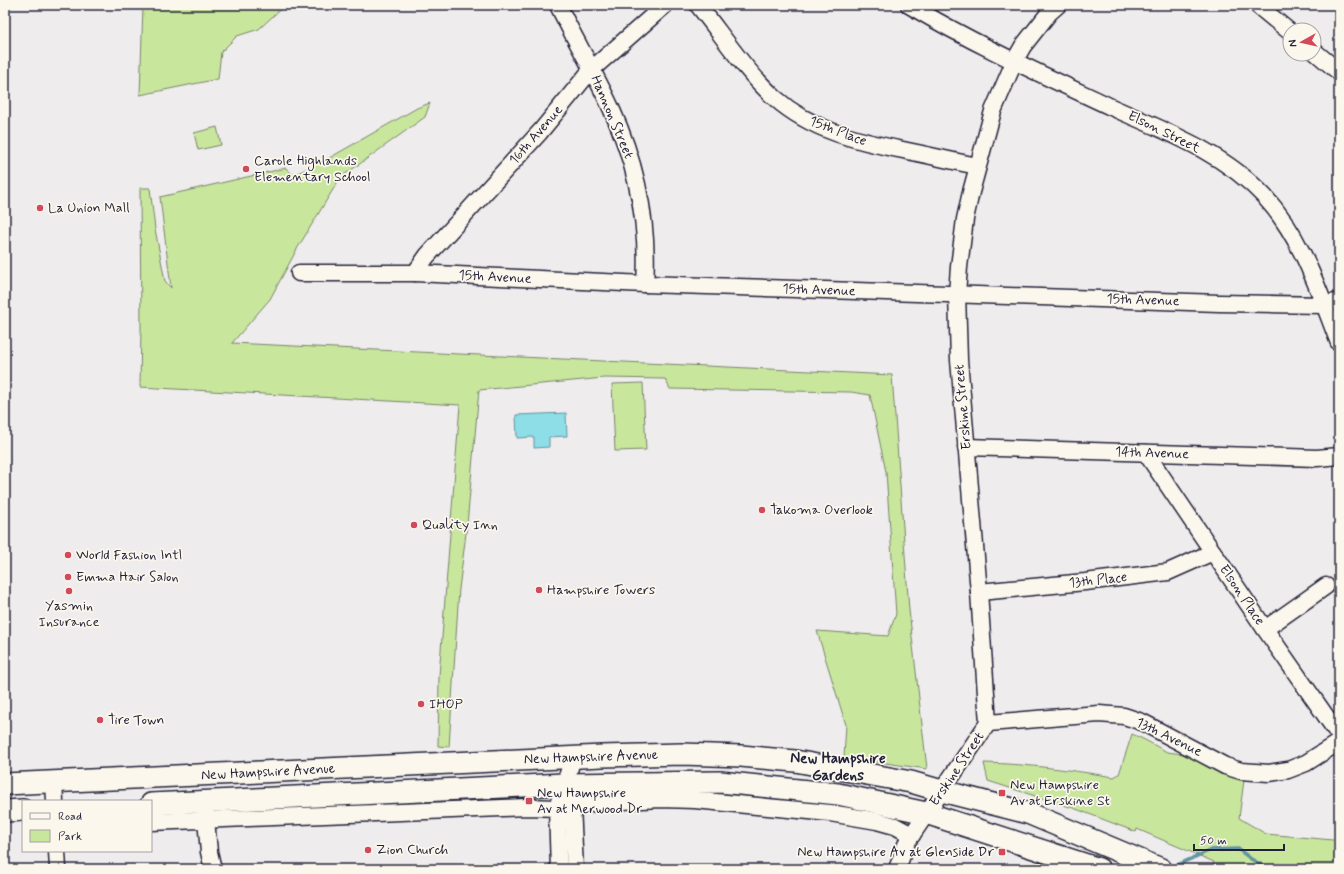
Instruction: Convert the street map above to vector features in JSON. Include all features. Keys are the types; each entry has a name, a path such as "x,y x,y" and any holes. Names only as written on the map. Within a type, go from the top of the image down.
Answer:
{"main road":[{"name":"New Hampshire Avenue","path":"5,784 55,791 279,771 682,754 741,756 795,761 911,782 1028,813 1161,869"},
{"path":"149,800 159,796 183,791 260,788 270,782 279,771"},
{"name":"New Hampshire Avenue","path":"152,804 205,811 564,784 720,782 838,794 926,813 1091,866"},
{"path":"5,811 22,810"}],"street":[{"name":"Hannon Street","path":"558,5 611,109 619,127 632,166 643,216 646,244 645,284"},
{"name":"16th Avenue","path":"415,273 427,256 540,132 591,70 665,5"},
{"name":"15th Place","path":"698,5 759,82 775,98 805,119 846,137 977,166"},
{"name":"Elson Street","path":"909,5 949,28 1200,148 1235,171 1264,196 1280,216 1315,279 1332,303 1339,343"},
{"name":"Erskine Street","path":"897,869 907,842 988,723 979,592 959,360 957,294 965,219 977,166 993,111 1015,60 1023,46 1049,13 1058,5"},
{"path":"1257,5 1282,25"},
{"path":"1322,58 1339,72"},
{"name":"15th Avenue","path":"299,273 415,273 645,284 957,294 1332,303"},
{"name":"14th Avenue","path":"966,448 1317,458 1339,456"},
{"name":"Elson Place","path":"1146,453 1339,735"},
{"name":"13th Place","path":"979,592 1085,582 1168,572 1213,552"},
{"path":"1265,629 1326,586"},
{"name":"13th Avenue","path":"988,723 1099,714 1124,716 1142,722 1225,766 1241,771 1269,773 1288,770 1306,763 1339,742"},
{"path":"572,758 564,784 565,807 575,869"},
{"name":"New Hampshire Avenue","path":"152,822 205,811 565,807 603,802 661,798 830,813 877,821 895,826 912,835"},
{"path":"559,869 565,807"},
{"path":"205,811 209,852 213,869"},
{"path":"57,852 58,869"}],"green space":[{"path":"143,5 285,5 259,29 237,36 221,52 218,79 140,95"},
{"path":"430,103 425,117 340,178 297,249 270,299 232,343 892,375 909,610 927,769 844,757 846,725 817,631 888,636 896,614 886,472 870,395 851,392 670,389 665,379 604,378 479,390 467,525 459,589 449,747 438,746 439,676 460,405 140,387 140,188 150,188 155,229 165,281 171,288 160,197 286,168 293,175 324,161 417,108"},
{"path":"217,127 221,145 198,150 194,133"},
{"path":"643,383 646,450 615,451 612,384"},
{"path":"1132,734 1167,752 1183,754 1244,780 1239,818 1266,834 1333,840 1339,839 1339,869 1224,869 1213,865 1214,862 1137,829 1136,832 1076,809 988,781 984,763 1049,768 1114,777 1119,774"}],"water":[{"path":"566,413 567,436 549,437 549,447 534,448 534,437 517,438 516,415"}],"waterway":[{"path":"1168,869 1211,850 1238,849 1251,859 1269,869"}],"place":[{"name":"Carole Highlands Elementary School","path":"246,169"},
{"name":"La Union Mall","path":"40,208"},
{"name":"Takoma Overlook","path":"762,510"},
{"name":"Quality Inn","path":"414,525"},
{"name":"World Fashion Intl","path":"68,555"},
{"name":"Emma Hair Salon","path":"68,577"},
{"name":"Hampshire Towers","path":"539,590"},
{"name":"Yasmin Insurance","path":"69,591"},
{"name":"IHOP","path":"421,704"},
{"name":"Tire Town","path":"100,720"},
{"name":"New Hampshire Av at Erskine St","path":"1002,793"},
{"name":"New Hampshire Av at Merwood Dr","path":"529,801"},
{"name":"Zion Church","path":"368,850"},
{"name":"New Hampshire Av at Glenside Dr","path":"1002,852"}],"district":[{"name":"New Hampshire Gardens","path":"838,768"}]}
